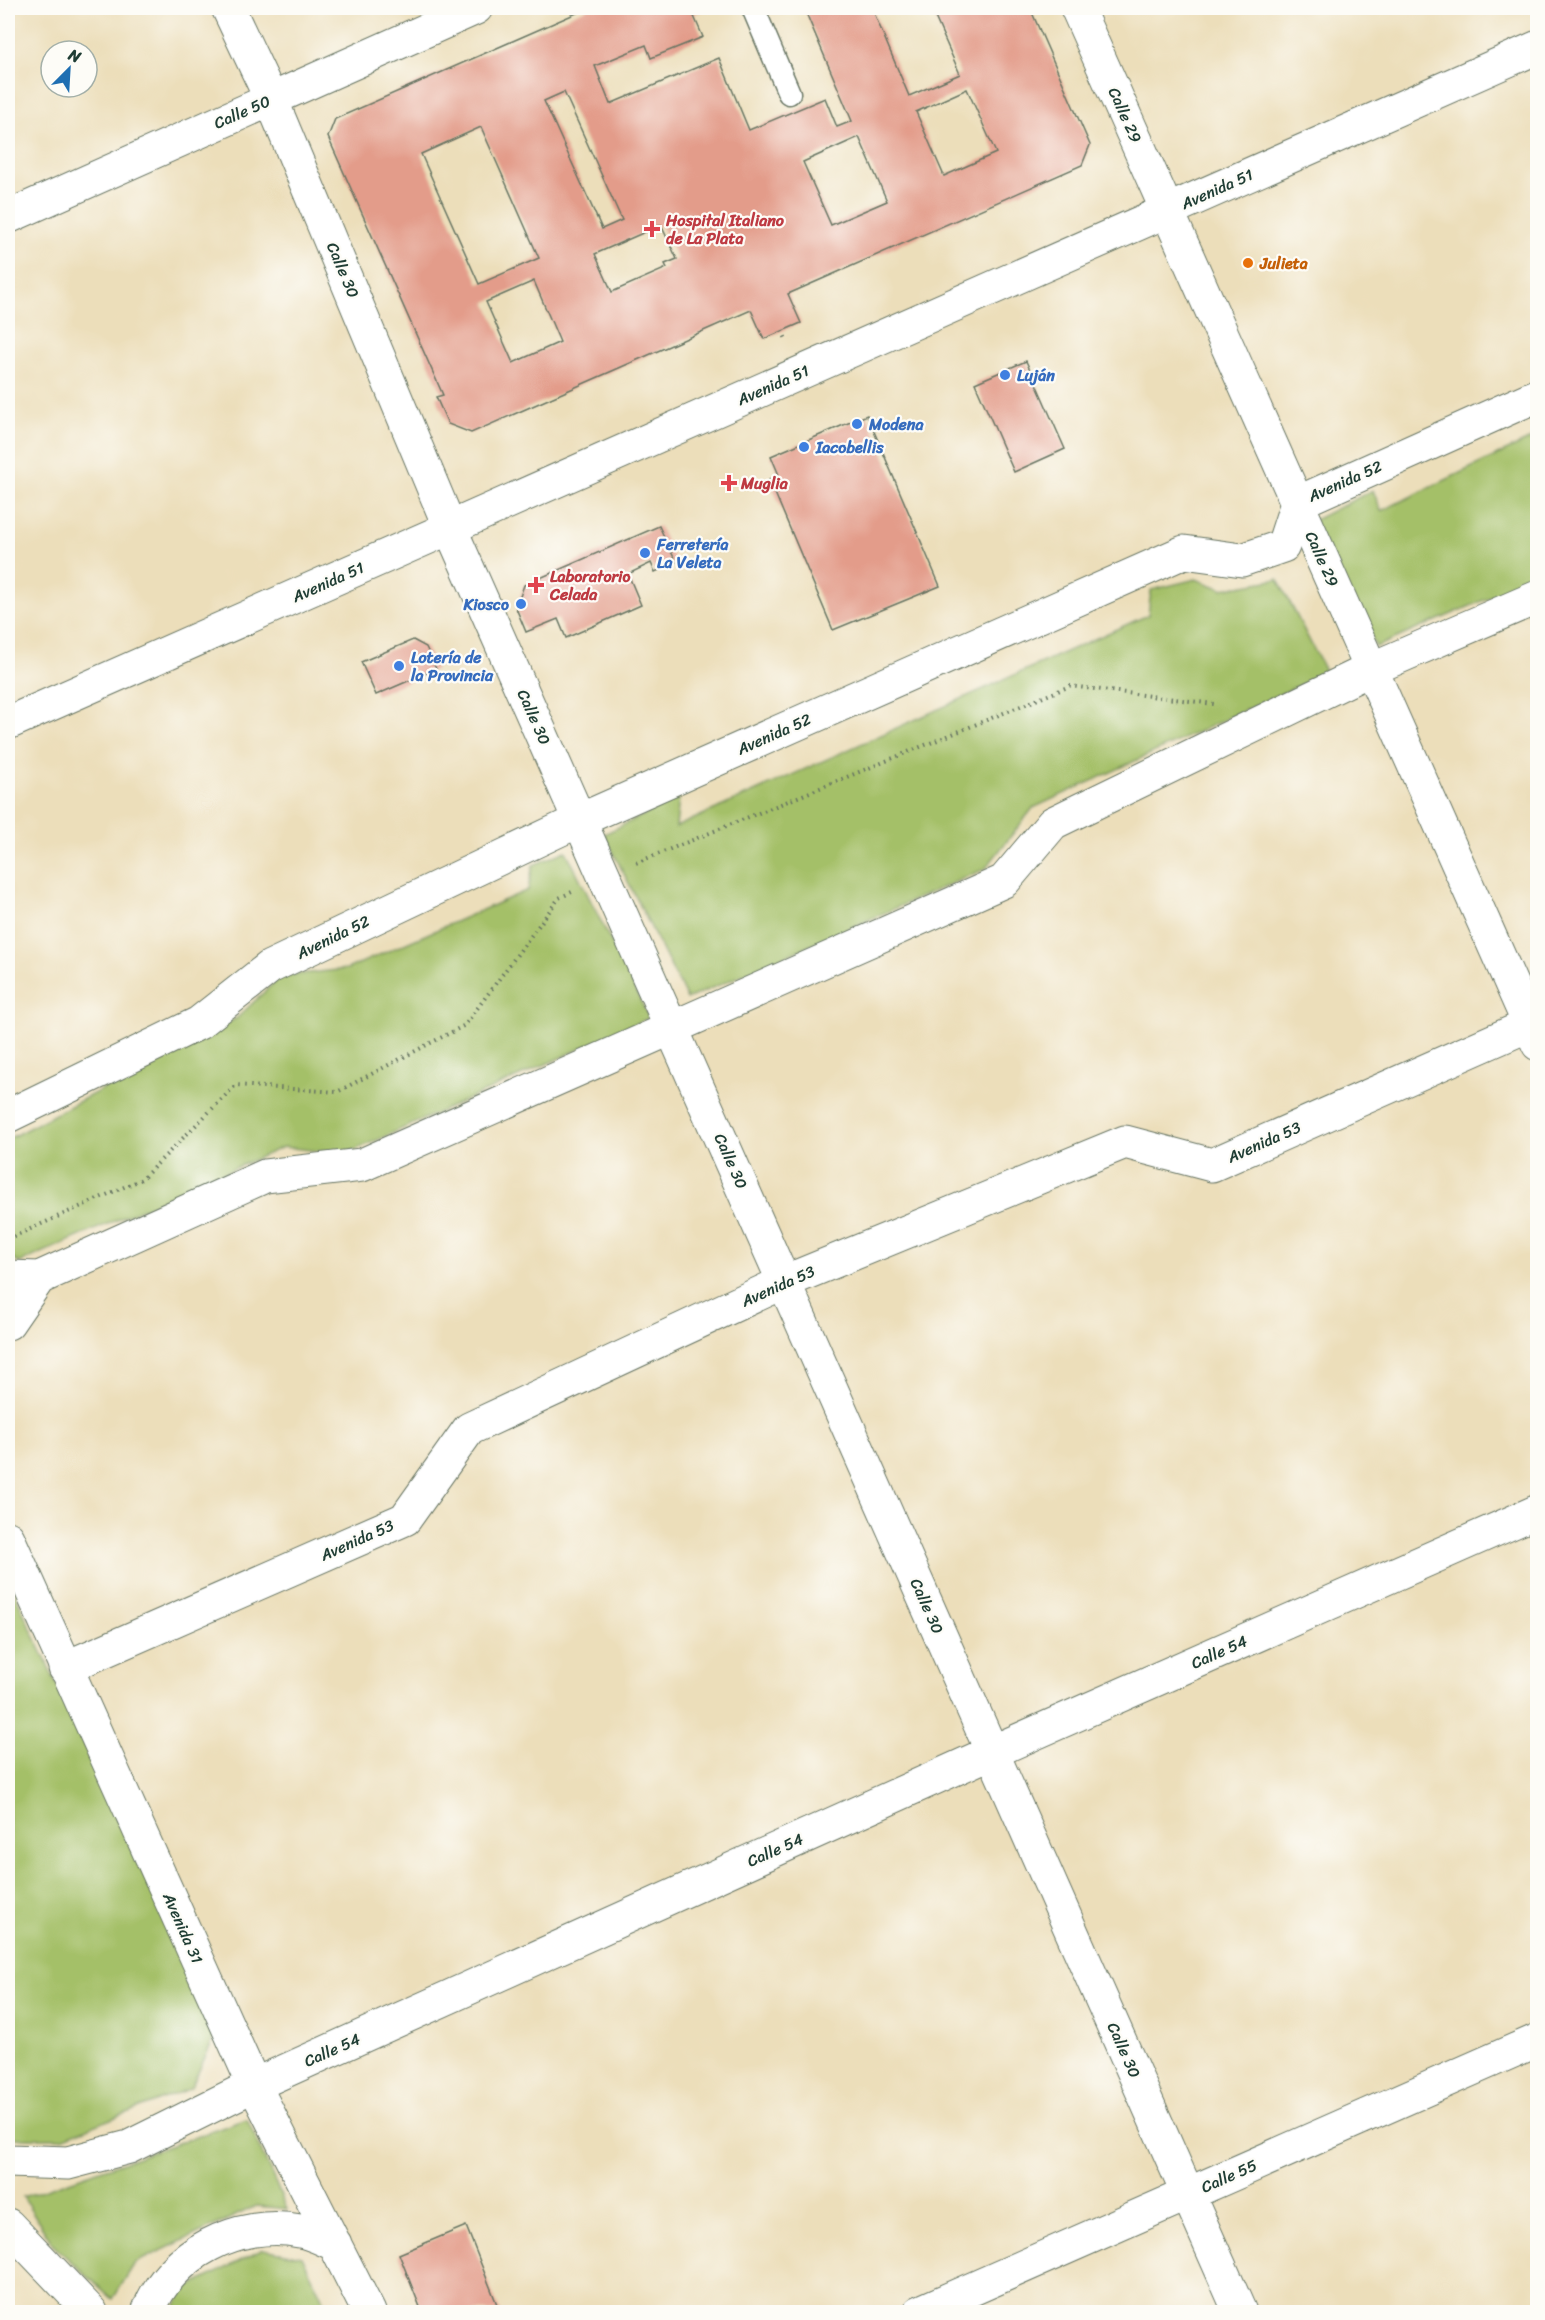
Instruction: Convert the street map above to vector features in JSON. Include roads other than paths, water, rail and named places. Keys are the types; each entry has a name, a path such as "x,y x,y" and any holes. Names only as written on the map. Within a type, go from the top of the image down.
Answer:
{"main road":[{"name":"Calle 30","path":"228,8 271,99 450,528 1240,2313"},
{"name":"Calle 50","path":"8,217 476,8"},
{"name":"Calle 29","path":"1077,8 1371,669 1535,1030"},
{"name":"Avenida 51","path":"8,723 1538,47"},
{"name":"Avenida 52","path":"8,1116 199,1023 270,967 580,820 1184,552 1242,560 1283,546 1297,503 1538,395"},
{"path":"8,1277 39,1278 265,1176 362,1166 1004,881 1053,823 1371,669 1538,597"},
{"name":"Avenida 53","path":"65,1668 405,1519 469,1429 784,1282 1125,1142 1212,1165 1535,1030"},
{"path":"8,1265 39,1278"},
{"path":"8,1323 39,1278"},
{"name":"Calle 54","path":"8,2162 69,2163 129,2146 254,2085 992,1752 1538,1512"},
{"name":"Avenida 31","path":"8,1538 254,2085 369,2313"},
{"name":"Calle 55","path":"920,2313 1538,2040"},
{"path":"8,2225 91,2313"},
{"path":"148,2313 168,2277 196,2252 228,2236 264,2229 300,2231 335,2244"}],"lane":[{"path":"753,8 789,93"}],"place":[{"name":"Hospital Italiano de La Plata","path":"652,229"},
{"name":"Julieta","path":"1248,263"},
{"name":"Luján","path":"1005,375"},
{"name":"Modena","path":"857,424"},
{"name":"Iacobellis","path":"804,447"},
{"name":"Muglia","path":"729,483"},
{"name":"Ferretería La Veleta","path":"645,553"},
{"name":"Laboratorio Celada","path":"536,585"},
{"name":"Kiosco","path":"521,604"},
{"name":"Lotería de la Provincia","path":"399,666"}]}
